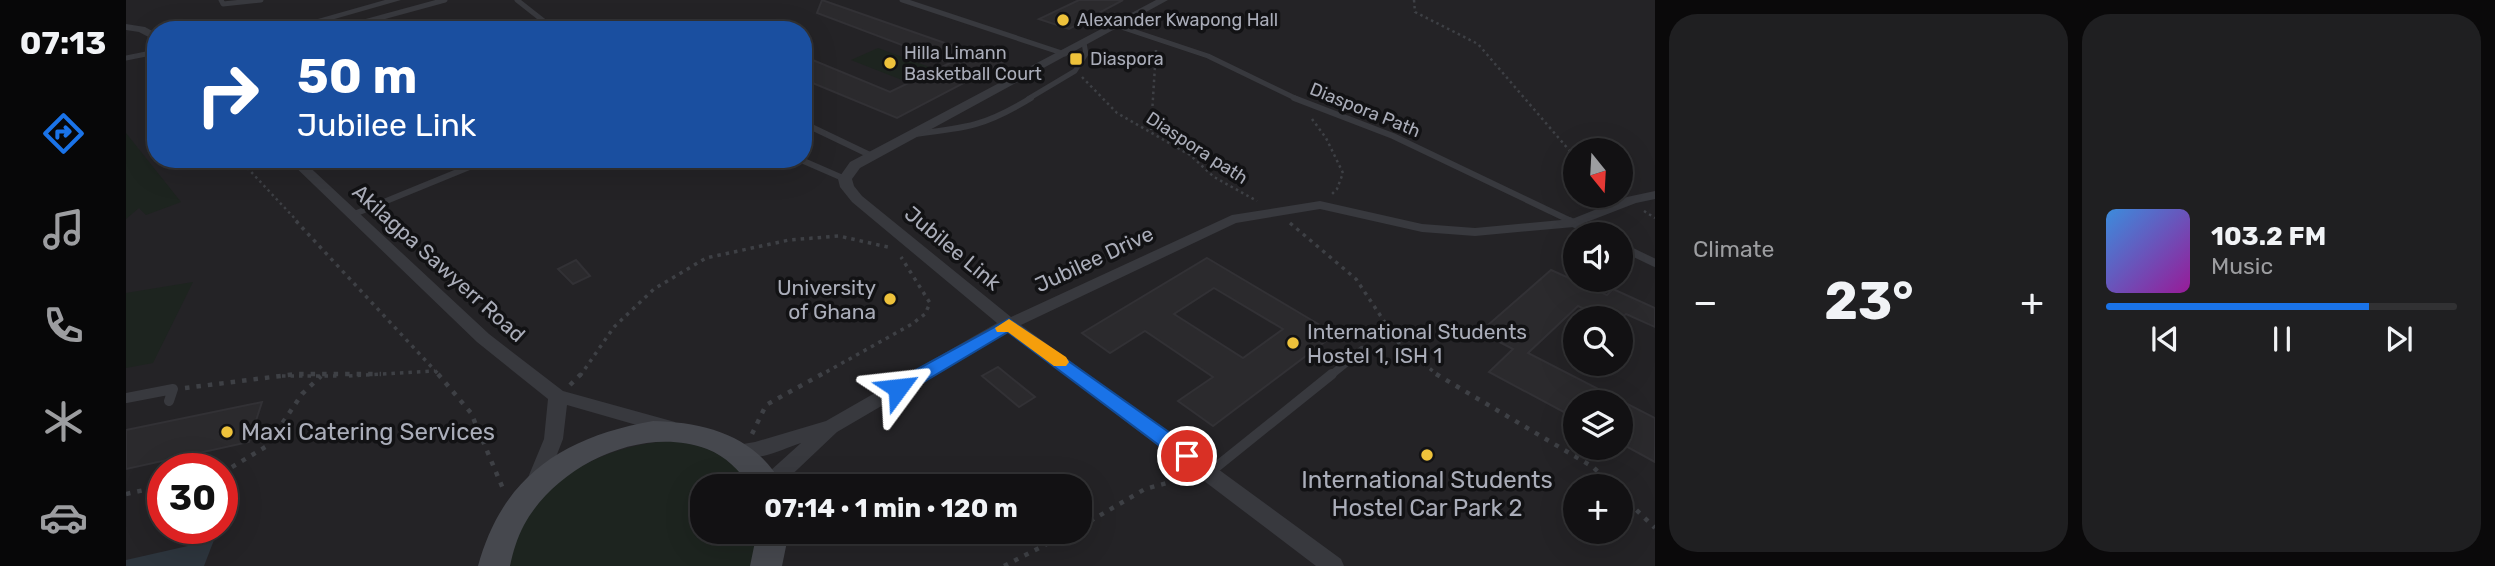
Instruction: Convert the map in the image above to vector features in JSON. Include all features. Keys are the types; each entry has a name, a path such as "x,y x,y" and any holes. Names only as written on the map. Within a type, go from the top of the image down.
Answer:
{"street":[{"path":"319,21 396,0"},
{"path":"845,179 855,165 1163,0"},
{"path":"126,12 147,32"},
{"path":"126,27 142,29"},
{"name":"Akilagpa Sawyerr Road","path":"302,168 483,338 557,396 677,430"},
{"name":"Jubilee Link","path":"845,179 847,187 857,199 1009,324 1333,566"},
{"path":"1577,222 1632,200 1655,195"},
{"path":"1320,205 1422,228 1475,232 1563,224"},
{"name":"Jubilee Drive","path":"738,452 755,450 832,426 1009,324 1232,219 1320,205"},
{"path":"533,489 553,448 558,426 557,396"},
{"name":"Jubilee Drive","path":"780,474 832,426"},
{"path":"494,566 500,541 513,513 533,489 563,464 596,446 633,435 677,430 706,436 738,452 759,474"},
{"path":"766,566 771,544"}],"lane":[{"path":"221,0 223,4 232,5 261,0"},
{"path":"368,21 445,0"},
{"path":"517,0 544,21"},
{"path":"902,0 1065,54"},
{"path":"360,10 375,19"},
{"name":"Diaspora Path","path":"1118,26 1220,61 1306,104 1392,136 1572,222"},
{"path":"915,134 986,123 1075,71 1086,54 1084,43"},
{"path":"126,58 147,54"},
{"path":"812,127 872,156"},
{"path":"812,165 845,179"},
{"path":"352,215 467,168"},
{"path":"1633,252 1655,263"},
{"path":"1210,472 1362,351"},
{"path":"126,398 173,389 169,401"}],"path":[{"path":"1414,0 1415,12 1478,44 1563,144"},
{"path":"1151,130 1157,41"},
{"name":"Diaspora path","path":"1075,71 1117,113 1151,130 1190,155 1214,177 1277,212 1356,279 1400,345 1436,374 1593,467 1600,474"},
{"path":"1306,104 1343,173 1338,189 1320,205"},
{"path":"247,168 436,371 471,413 513,513"},
{"path":"557,396 580,376 614,327 654,289 706,258 789,240 839,236 900,250 900,255 930,303 925,314 912,324 766,405 751,436 738,452"},
{"path":"173,389 296,374 436,371"},
{"path":"238,463 267,446 302,394 322,375"},
{"path":"1092,520 1145,489 1210,472"},
{"path":"126,494 147,489"},
{"path":"1633,507 1655,528"},
{"path":"1004,566 1047,544"}],"shaded area":[{"name":"University of Ghana","path":"126,0 1655,0 1655,566 126,566"},
{"name":"Hilla Limann Basketball Court","path":"878,48 929,67 902,80 851,60"},
{"path":"126,133 147,159 147,168 154,168 181,202 146,215 139,208 126,219"},
{"path":"193,282 153,363 126,368 126,293"},
{"path":"673,441 708,449 743,474 690,474 690,544 758,544 752,566 510,566 515,538 527,514 545,493 567,475 592,461 619,450"},
{"path":"196,544 212,544 204,566 126,566 126,560"}],"building":[{"path":"822,0 1002,63 897,118 812,83 812,60 890,92 950,63 817,13"},
{"name":"Alexander Kwapong Hall","path":"1079,0 1123,0 1069,29 1039,19"},
{"name":"International Students Hostel 1, ISH 1","path":"1207,258 1335,334 1213,426 1178,401 1213,377 1145,331 1110,353 1082,333","holes":["1214,288 1283,329 1243,358 1174,314"]},
{"path":"576,260 590,276 573,284 558,269"},
{"path":"1551,270 1563,275 1563,292 1600,292 1607,295 1610,292 1620,292 1655,308 1655,327 1633,317 1633,306 1563,306 1563,320 1528,353 1563,371 1563,376 1573,376 1600,390 1563,390 1563,412 1489,372 1513,349 1480,332"},
{"path":"998,367 1035,397 1019,407 982,376"},
{"path":"262,402 249,442 199,453 147,453 147,464 126,469 126,430"},
{"path":"1633,407 1655,418 1655,462 1633,450"}],"slow traffic":[{"path":"1003,328 1009,324 1060,362"}],"place":[{"name":"Alexander Kwapong Hall","path":"1063,20"},
{"name":"Diaspora","path":"1076,59"},
{"name":"Hilla Limann Basketball Court","path":"890,63"},
{"name":"University of Ghana","path":"890,299"},
{"name":"International Students Hostel 1, ISH 1","path":"1293,343"},
{"name":"Maxi Catering Services","path":"227,432"},
{"name":"International Students Hostel Car Park 2","path":"1427,455"}],"route":[{"path":"898,388 1009,324 1187,456"}]}
